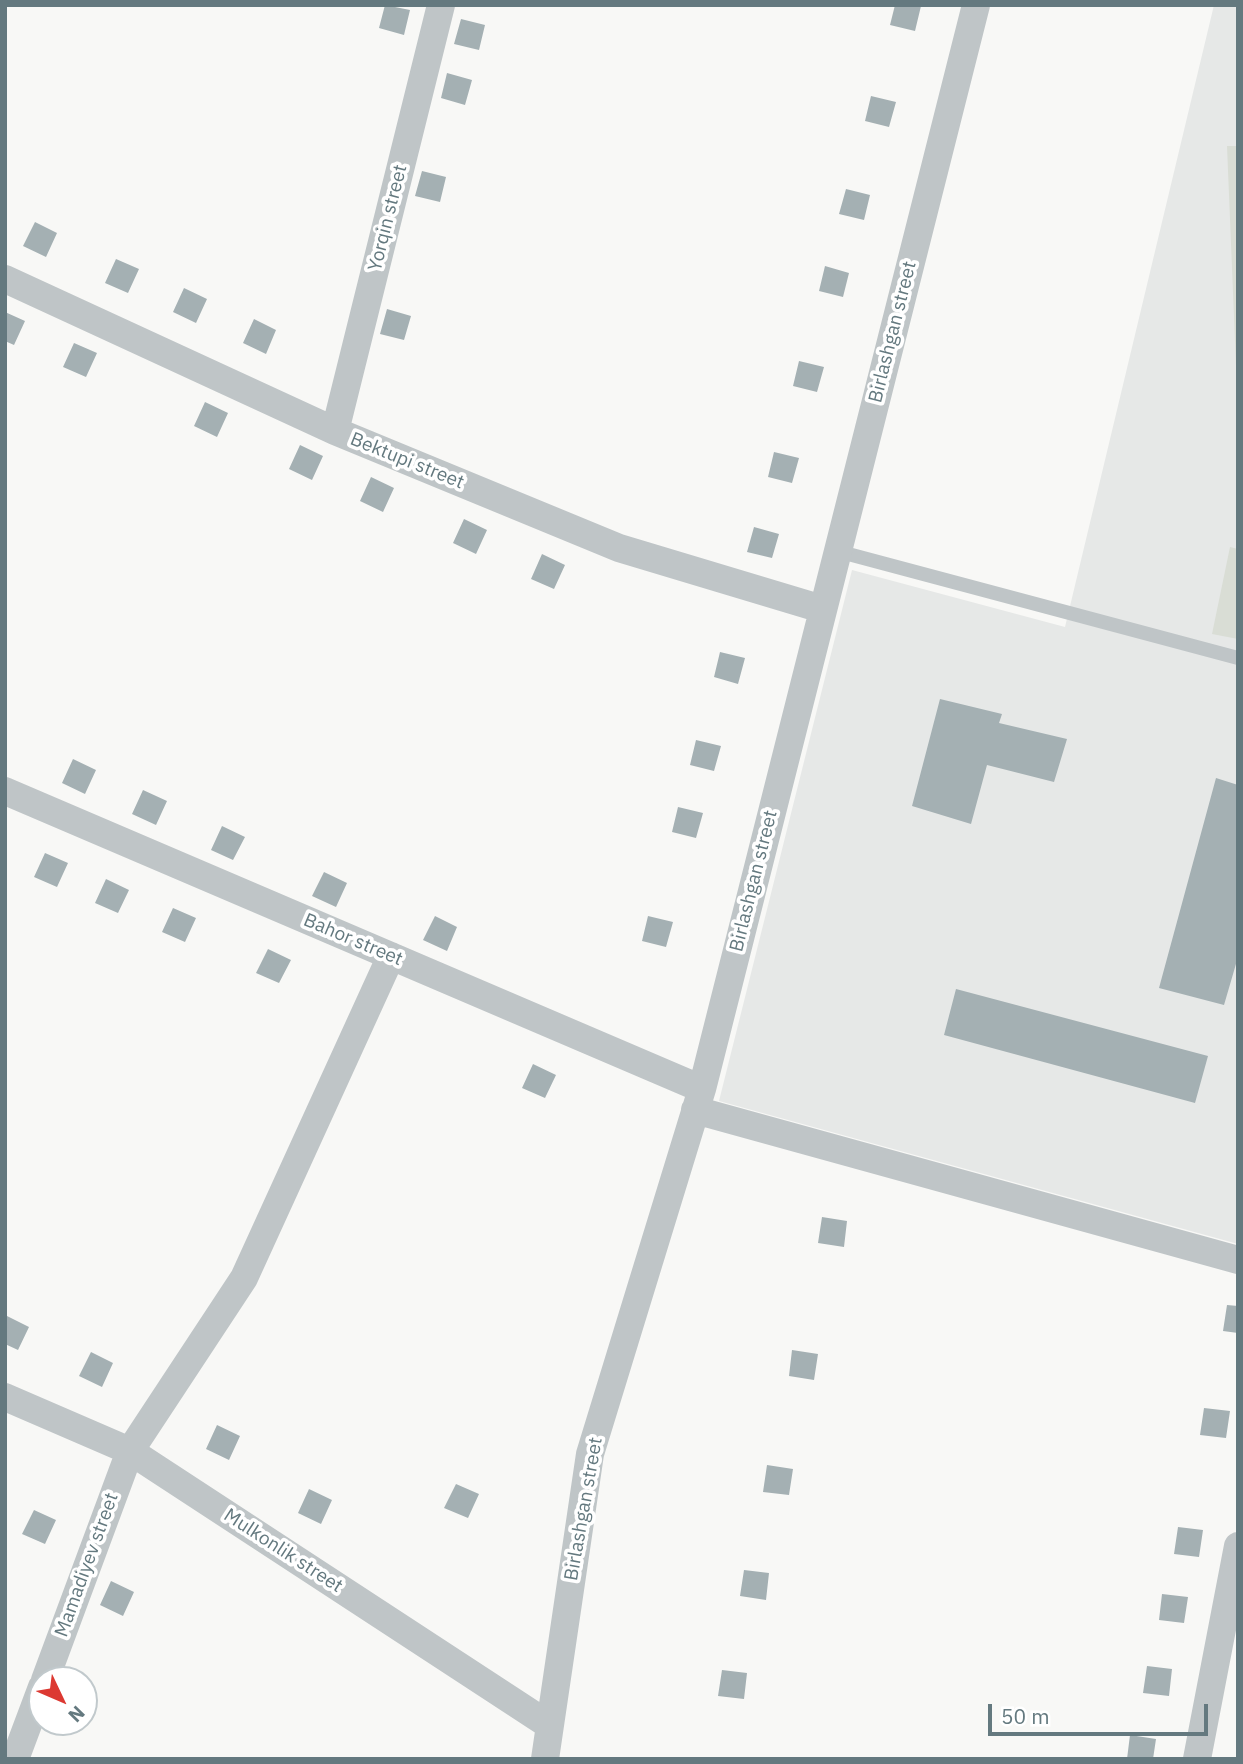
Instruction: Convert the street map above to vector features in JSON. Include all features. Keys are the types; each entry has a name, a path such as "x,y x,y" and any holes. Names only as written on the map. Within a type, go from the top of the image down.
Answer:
{"street":[{"name":"Yorqin street","path":"335,431 441,5"},
{"name":"Birlashgan street","path":"545,1759 590,1454 698,1100 976,5"},
{"name":"Bektupi street","path":"5,279 335,431 618,548 822,609"},
{"name":"Bahor street","path":"5,791 391,956 698,1100 1238,1260"},
{"name":"Mamadiyev street","path":"50,1666 130,1451 244,1278 391,956"},
{"name":"Mulkonlik street","path":"5,1397 130,1451 549,1725"},
{"path":"1197,1759 1238,1546"},
{"path":"15,1759 28,1724"}],"lane":[{"path":"837,551 1238,658"}],"shaded area":[{"path":"1214,5 1238,5 1238,1244 719,1101 852,570 1065,627"},
{"path":"1227,146 1238,146 1238,414"},
{"path":"1230,547 1238,549 1238,639 1212,634"}],"building":[{"path":"385,5 410,10 404,35 379,28"},
{"path":"895,5 921,6 915,31 890,25"},
{"path":"461,19 485,25 479,50 454,44"},
{"path":"447,73 472,80 465,105 441,98"},
{"path":"871,96 896,102 889,127 865,121"},
{"path":"422,171 446,177 440,202 415,196"},
{"path":"846,189 870,195 864,220 839,214"},
{"path":"35,222 57,233 46,257 23,246"},
{"path":"116,259 139,269 128,293 105,283"},
{"path":"825,266 849,273 843,297 819,291"},
{"path":"184,288 207,299 196,323 173,312"},
{"path":"387,309 411,316 404,340 380,334"},
{"path":"5,312 25,321 14,345 5,341"},
{"path":"254,319 276,330 266,354 243,343"},
{"path":"74,343 97,353 86,377 63,367"},
{"path":"799,361 824,367 817,392 793,386"},
{"path":"205,402 228,413 217,437 194,426"},
{"path":"300,445 323,456 312,480 289,469"},
{"path":"774,452 799,458 792,483 768,477"},
{"path":"371,477 394,488 383,512 360,501"},
{"path":"464,519 487,530 476,554 453,543"},
{"path":"754,527 779,534 772,558 747,552"},
{"path":"542,554 565,565 554,589 531,579"},
{"path":"720,652 745,658 738,684 714,677"},
{"path":"940,699 1002,714 999,723 1067,739 1054,782 987,765 971,824 912,806"},
{"path":"696,740 721,746 714,771 690,765"},
{"path":"73,759 96,770 85,794 62,783"},
{"path":"1216,778 1238,785 1238,957 1224,1005 1159,988"},
{"path":"143,790 167,801 156,825 132,814"},
{"path":"678,807 703,813 696,838 672,832"},
{"path":"222,826 245,837 233,860 211,850"},
{"path":"45,853 68,863 57,887 34,877"},
{"path":"324,872 347,883 336,907 312,896"},
{"path":"106,879 129,890 118,913 95,903"},
{"path":"173,908 196,918 185,942 162,932"},
{"path":"435,916 457,927 447,951 423,940"},
{"path":"648,916 673,922 666,947 642,941"},
{"path":"268,949 291,960 279,983 256,973"},
{"path":"956,989 1208,1056 1195,1103 944,1035"},
{"path":"533,1064 556,1075 545,1098 522,1088"},
{"path":"822,1217 847,1221 844,1247 818,1243"},
{"path":"1227,1305 1238,1306 1238,1333 1223,1331"},
{"path":"7,1316 29,1327 18,1350 5,1344"},
{"path":"792,1350 818,1354 814,1380 789,1376"},
{"path":"91,1352 113,1363 102,1387 79,1376"},
{"path":"1204,1408 1230,1411 1226,1438 1200,1435"},
{"path":"217,1425 240,1436 229,1460 206,1449"},
{"path":"767,1465 793,1469 789,1495 763,1492"},
{"path":"456,1484 479,1494 468,1518 444,1508"},
{"path":"309,1489 332,1500 321,1524 298,1513"},
{"path":"34,1510 56,1520 45,1544 22,1534"},
{"path":"1178,1527 1203,1530 1199,1557 1174,1554"},
{"path":"744,1570 769,1573 766,1600 740,1596"},
{"path":"111,1581 134,1592 123,1616 100,1605"},
{"path":"1162,1594 1188,1597 1184,1623 1159,1620"},
{"path":"1147,1666 1172,1669 1169,1696 1143,1693"},
{"path":"722,1670 747,1673 744,1699 718,1696"},
{"path":"1130,1735 1156,1739 1153,1759 1127,1759"}]}
